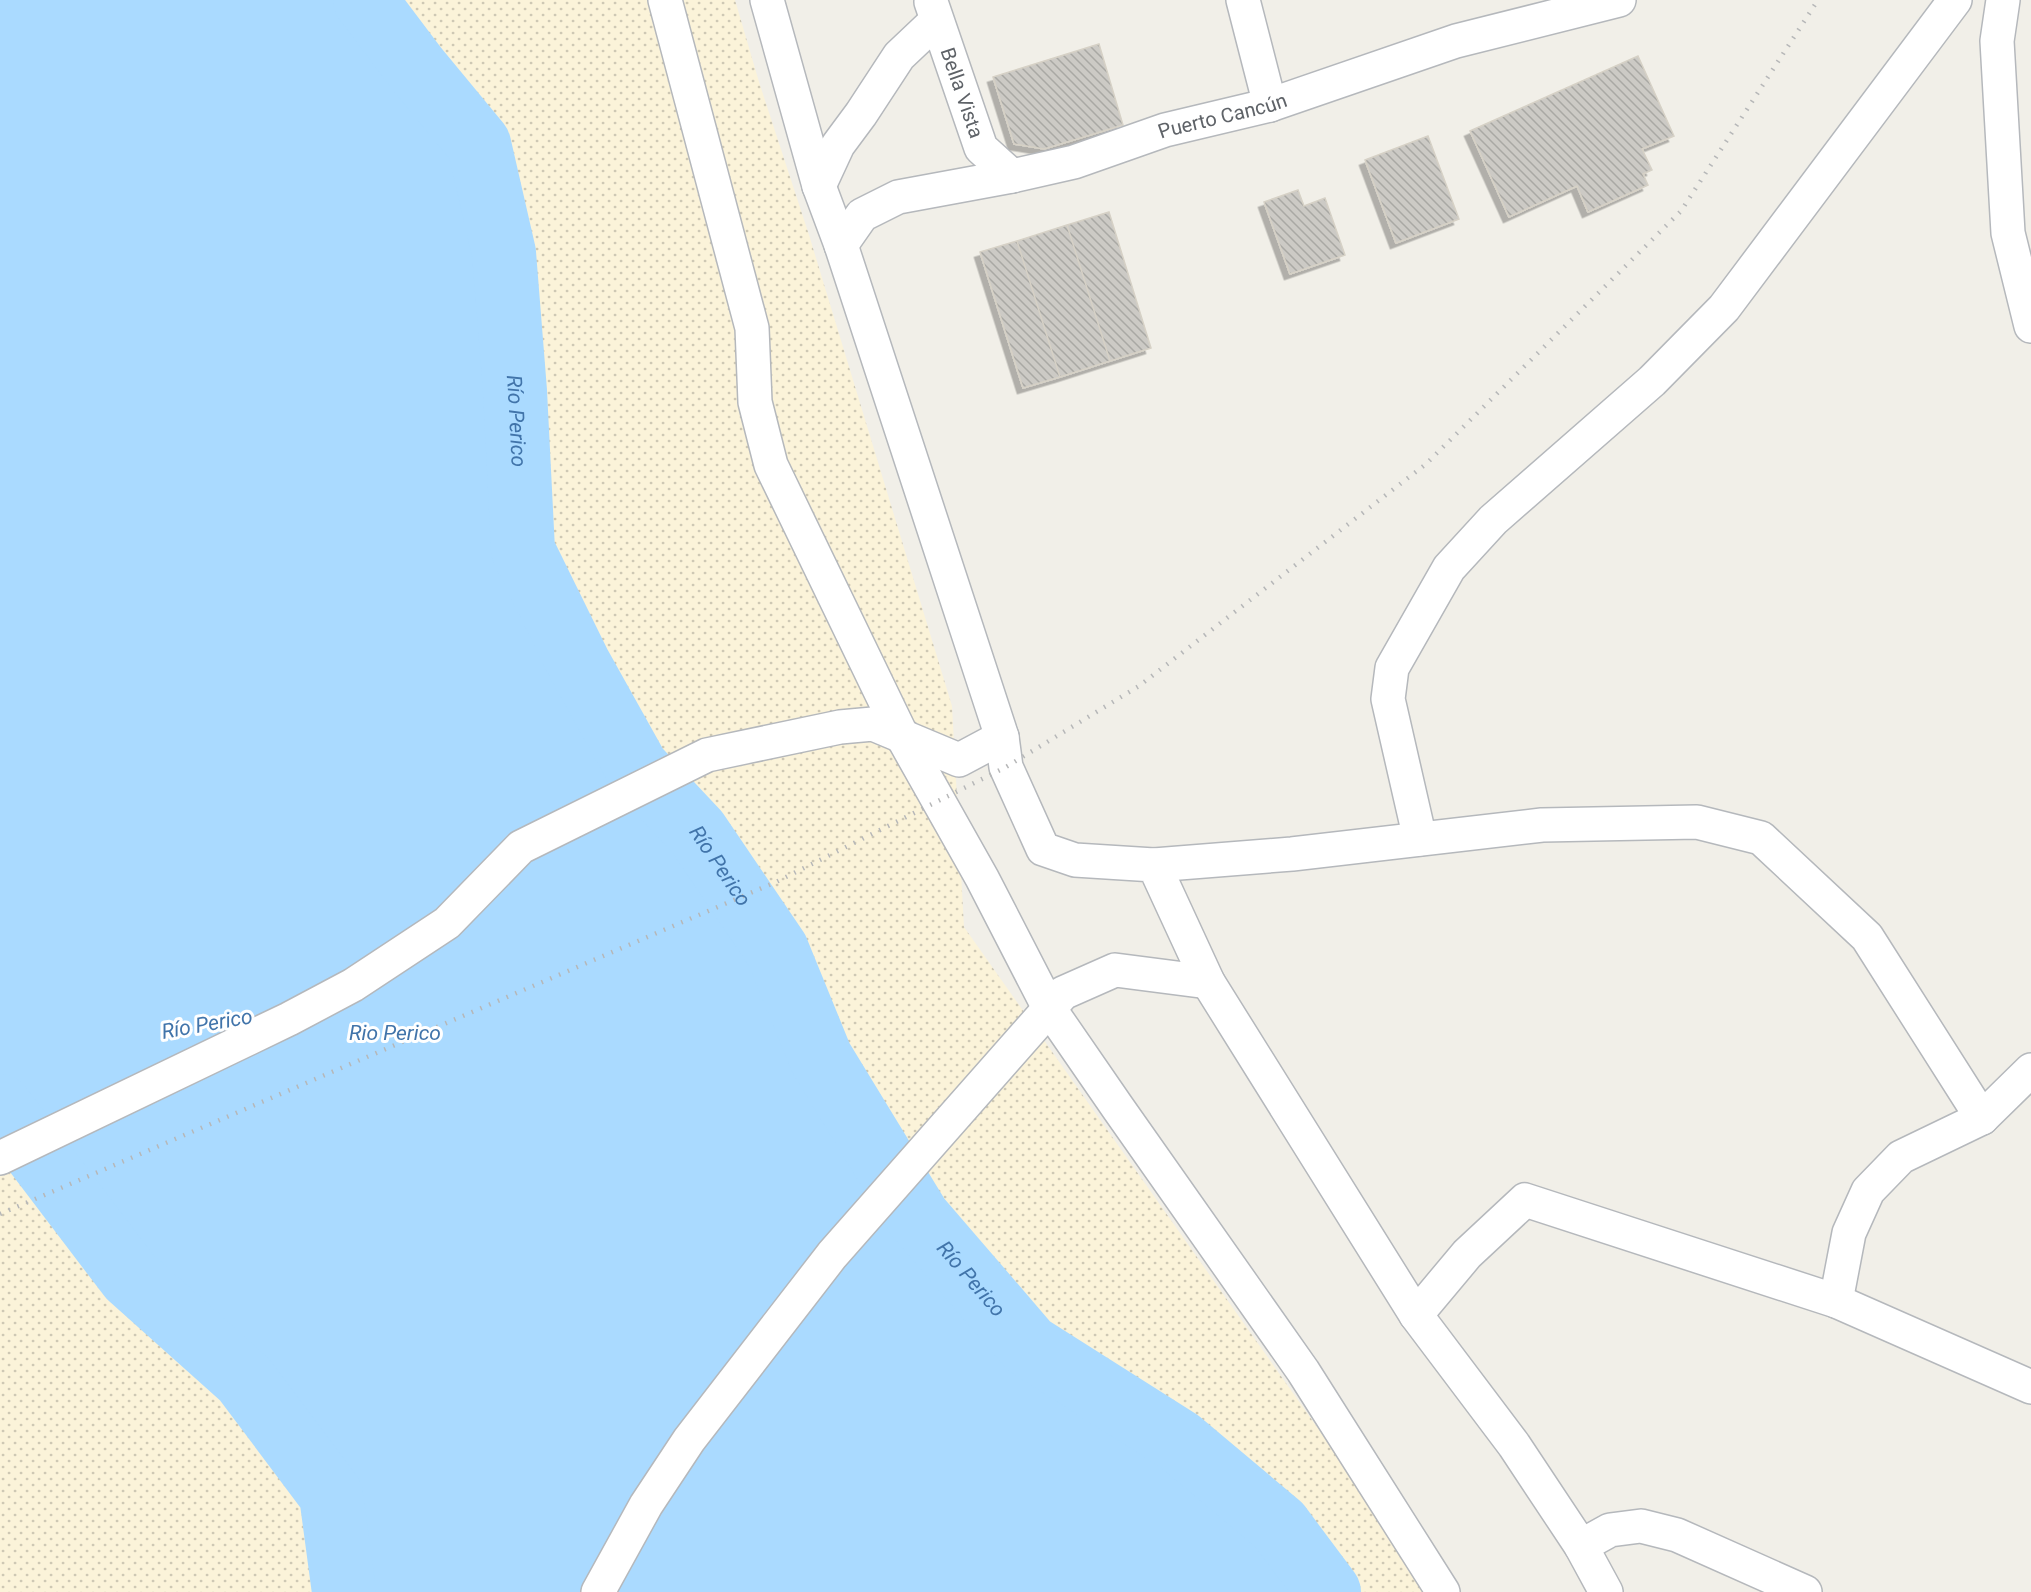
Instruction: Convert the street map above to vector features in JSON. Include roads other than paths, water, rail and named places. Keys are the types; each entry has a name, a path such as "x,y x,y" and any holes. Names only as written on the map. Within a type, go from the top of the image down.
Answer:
{"street":[{"path":"665,0 752,328 755,402 771,465 902,736 982,878 1049,1008 1304,1371 1443,1592"},
{"path":"767,0 819,186 841,245 1002,737 1006,767 1043,849 1076,860 1154,865 1292,854 1542,825 1696,822 1761,838 1867,937 1982,1118"},
{"path":"1244,0 1270,105"},
{"name":"Puerto Cancún","path":"841,245 862,215 898,197 1074,162 1165,130 1270,105 1456,41 1619,0"},
{"path":"1420,839 1388,699 1392,668 1449,568 1493,520 1652,381 1724,308 1955,0"},
{"path":"2003,0 1997,41 2031,326"},
{"path":"819,186 838,145 933,10"},
{"name":"Bella Vista","path":"933,10 981,148 1012,176"},
{"path":"0,1158 289,1019 353,985 447,923 521,847 707,755 840,727 873,724 959,760 1002,737"},
{"path":"1154,865 1208,982 1416,1315 1514,1445 1581,1546 1606,1592"},
{"path":"598,1592 646,1505 689,1440 832,1255 1063,993 1115,970 1208,982"},
{"path":"1836,1301 1849,1233 1868,1191 1901,1157 1982,1118 2031,1070"},
{"path":"1416,1315 1467,1254 1525,1200 1836,1301 2031,1387"},
{"path":"1581,1546 1611,1530 1641,1526 1677,1535 1805,1592"}],"water":[{"name":"Rio Perico","path":"0,0 365,0 417,69 479,144 504,253 515,391 523,550 579,664 637,768 697,832 777,950 821,1058 918,1217 1029,1346 1179,1441 1279,1525 1329,1592 344,1592 331,1494 244,1379 130,1277 0,1106"}],"waterway":[{"name":"Río Perico","path":"365,0 417,69 479,144 504,253 515,391 523,550 579,664 637,768 697,832 777,950 821,1058 918,1217 1029,1346 1179,1441 1279,1525 1329,1592"},
{"name":"Río Perico","path":"0,1106 130,1277 244,1379 331,1495 344,1592"}],"railway":[{"path":"0,1214 776,882 1006,767 1139,686 1426,464 1681,211 1818,0"}]}
